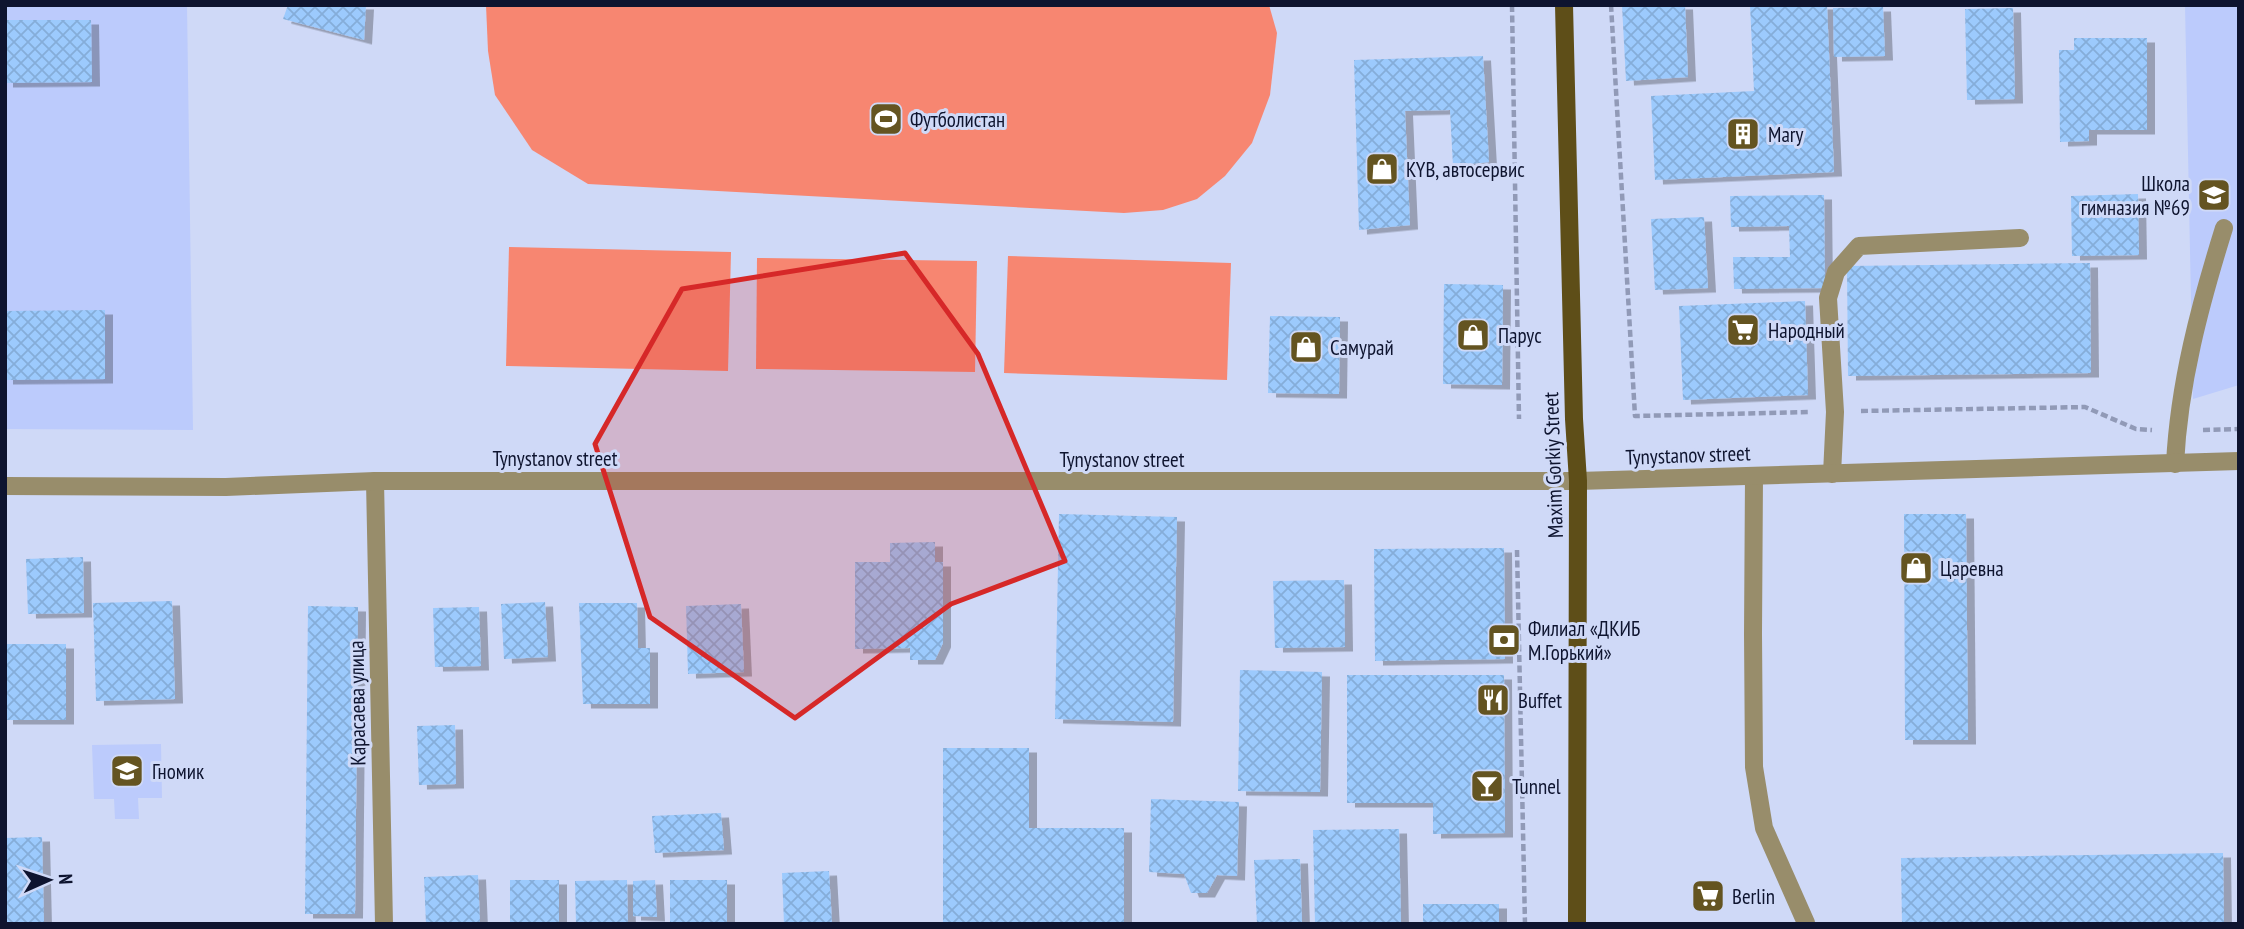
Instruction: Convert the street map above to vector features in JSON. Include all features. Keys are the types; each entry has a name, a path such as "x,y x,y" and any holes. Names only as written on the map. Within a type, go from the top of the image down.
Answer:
{"main road":[{"name":"Maxim Gorkiy Street","path":"1564,5 1574,419 1578,481 1577,924"}],"street":[{"path":"2175,464 2177,431 2192,345 2224,228"},
{"path":"1832,474 1835,412 1828,298 1836,272 1859,246 2020,239"},
{"name":"Tynystanov street","path":"5,486 226,487 375,481 1578,481 2239,461"},
{"path":"1754,476 1754,766 1764,828 1806,923"},
{"name":"Карасаева улица","path":"375,481 384,924"}],"path":[{"path":"1512,5 1519,419"},
{"path":"1611,5 1635,416 2085,407 2136,429 2239,429"},
{"path":"1517,550 1525,924"}],"highlighted area":[{"path":"905,253 978,354 1065,561 951,604 795,718 650,617 595,444 682,289"}],"shaded area":[{"path":"5,5 187,5 193,430 5,429"},
{"name":"Футболистан","path":"486,5 1269,5 1277,33 1270,95 1252,143 1225,176 1197,199 1163,210 1124,213 588,184 532,150 495,95 488,51"},
{"name":"Школа гимназия №69","path":"2185,5 2239,5 2239,385 2193,399"},
{"path":"509,247 731,252 728,371 506,366"},
{"path":"1008,256 1231,263 1227,380 1004,373"},
{"path":"757,258 977,261 975,372 756,369"},
{"name":"Гномик","path":"161,744 162,798 138,798 139,819 115,819 114,799 94,799 92,745"}],"building":[{"path":"288,5 366,5 364,40 283,19"},
{"path":"1622,5 1685,5 1688,77 1626,81"},
{"name":"Mary","path":"1750,5 1827,5 1834,172 1655,180 1651,96 1754,91"},
{"path":"1883,7 1885,56 1834,57 1833,8"},
{"path":"2013,8 2015,99 1967,100 1965,9"},
{"path":"5,20 91,20 92,82 5,83"},
{"path":"2074,38 2147,38 2147,130 2089,130 2089,141 2060,142 2059,50 2074,50"},
{"path":"1483,56 1489,162 1453,166 1450,110 1405,111 1410,225 1359,230 1354,60"},
{"path":"2138,194 2139,255 2072,256 2071,196"},
{"path":"1824,195 1825,288 1734,289 1733,257 1790,257 1789,226 1731,227 1730,196"},
{"path":"1704,217 1708,288 1655,290 1651,219"},
{"path":"2090,263 2091,373 1848,376 1847,266"},
{"name":"Парус","path":"1444,284 1503,285 1502,385 1443,384"},
{"name":"Народный","path":"1805,301 1808,395 1683,400 1679,306"},
{"path":"105,310 105,379 5,380 5,311"},
{"path":"1270,316 1340,317 1339,394 1268,393"},
{"path":"1059,514 1177,517 1173,722 1055,719"},
{"path":"1904,514 1966,514 1968,740 1905,740"},
{"path":"935,542 935,562 943,562 943,643 935,660 910,660 910,648 855,649 855,562 890,562 890,543"},
{"path":"1504,548 1505,659 1375,661 1374,549"},
{"path":"83,557 84,613 28,614 26,559"},
{"path":"1344,580 1345,647 1275,648 1273,581"},
{"path":"172,601 175,699 96,701 93,603"},
{"path":"545,602 548,657 504,659 501,604"},
{"path":"579,603 637,603 638,648 650,648 650,704 583,704"},
{"path":"741,604 744,672 688,674 686,606"},
{"path":"308,606 358,607 355,914 305,914"},
{"path":"479,607 481,666 435,667 433,608"},
{"path":"5,644 66,644 66,720 5,720"},
{"path":"1240,670 1322,672 1320,792 1238,791"},
{"path":"1347,675 1504,675 1505,833 1433,834 1433,803 1347,803"},
{"path":"455,725 456,784 419,785 417,726"},
{"path":"943,748 1029,748 1029,828 1124,828 1124,924 943,924"},
{"path":"1151,799 1239,802 1237,876 1217,875 1207,893 1191,893 1184,874 1149,872"},
{"path":"721,813 724,850 655,853 652,816"},
{"path":"1399,829 1401,924 1315,924 1313,830"},
{"path":"42,837 44,922 5,923 5,838"},
{"path":"2223,853 2224,924 1902,924 1901,858"},
{"path":"1300,859 1302,924 1257,924 1254,860"},
{"path":"829,871 832,924 784,924 782,873"},
{"path":"478,875 480,924 426,924 424,877"},
{"path":"510,880 559,880 559,924 510,924"},
{"path":"627,880 628,924 576,924 575,881"},
{"path":"655,880 657,917 633,916 633,881"},
{"path":"670,880 727,880 727,924 670,924"},
{"path":"1423,904 1499,904 1499,924 1423,924"}],"place":[{"name":"Футболистан","path":"886,119"},
{"name":"Mary","path":"1743,134"},
{"name":"KYB, автосервис","path":"1382,169"},
{"name":"Школа гимназия №69","path":"2214,195"},
{"name":"Народный","path":"1743,330"},
{"name":"Парус","path":"1473,335"},
{"name":"Самурай","path":"1306,347"},
{"name":"Царевна","path":"1916,568"},
{"name":"Филиал «ДКИБ М.Горький»","path":"1504,640"},
{"name":"Buffet","path":"1493,700"},
{"name":"Гномик","path":"127,771"},
{"name":"Tunnel","path":"1487,786"},
{"name":"Berlin","path":"1708,896"}]}
